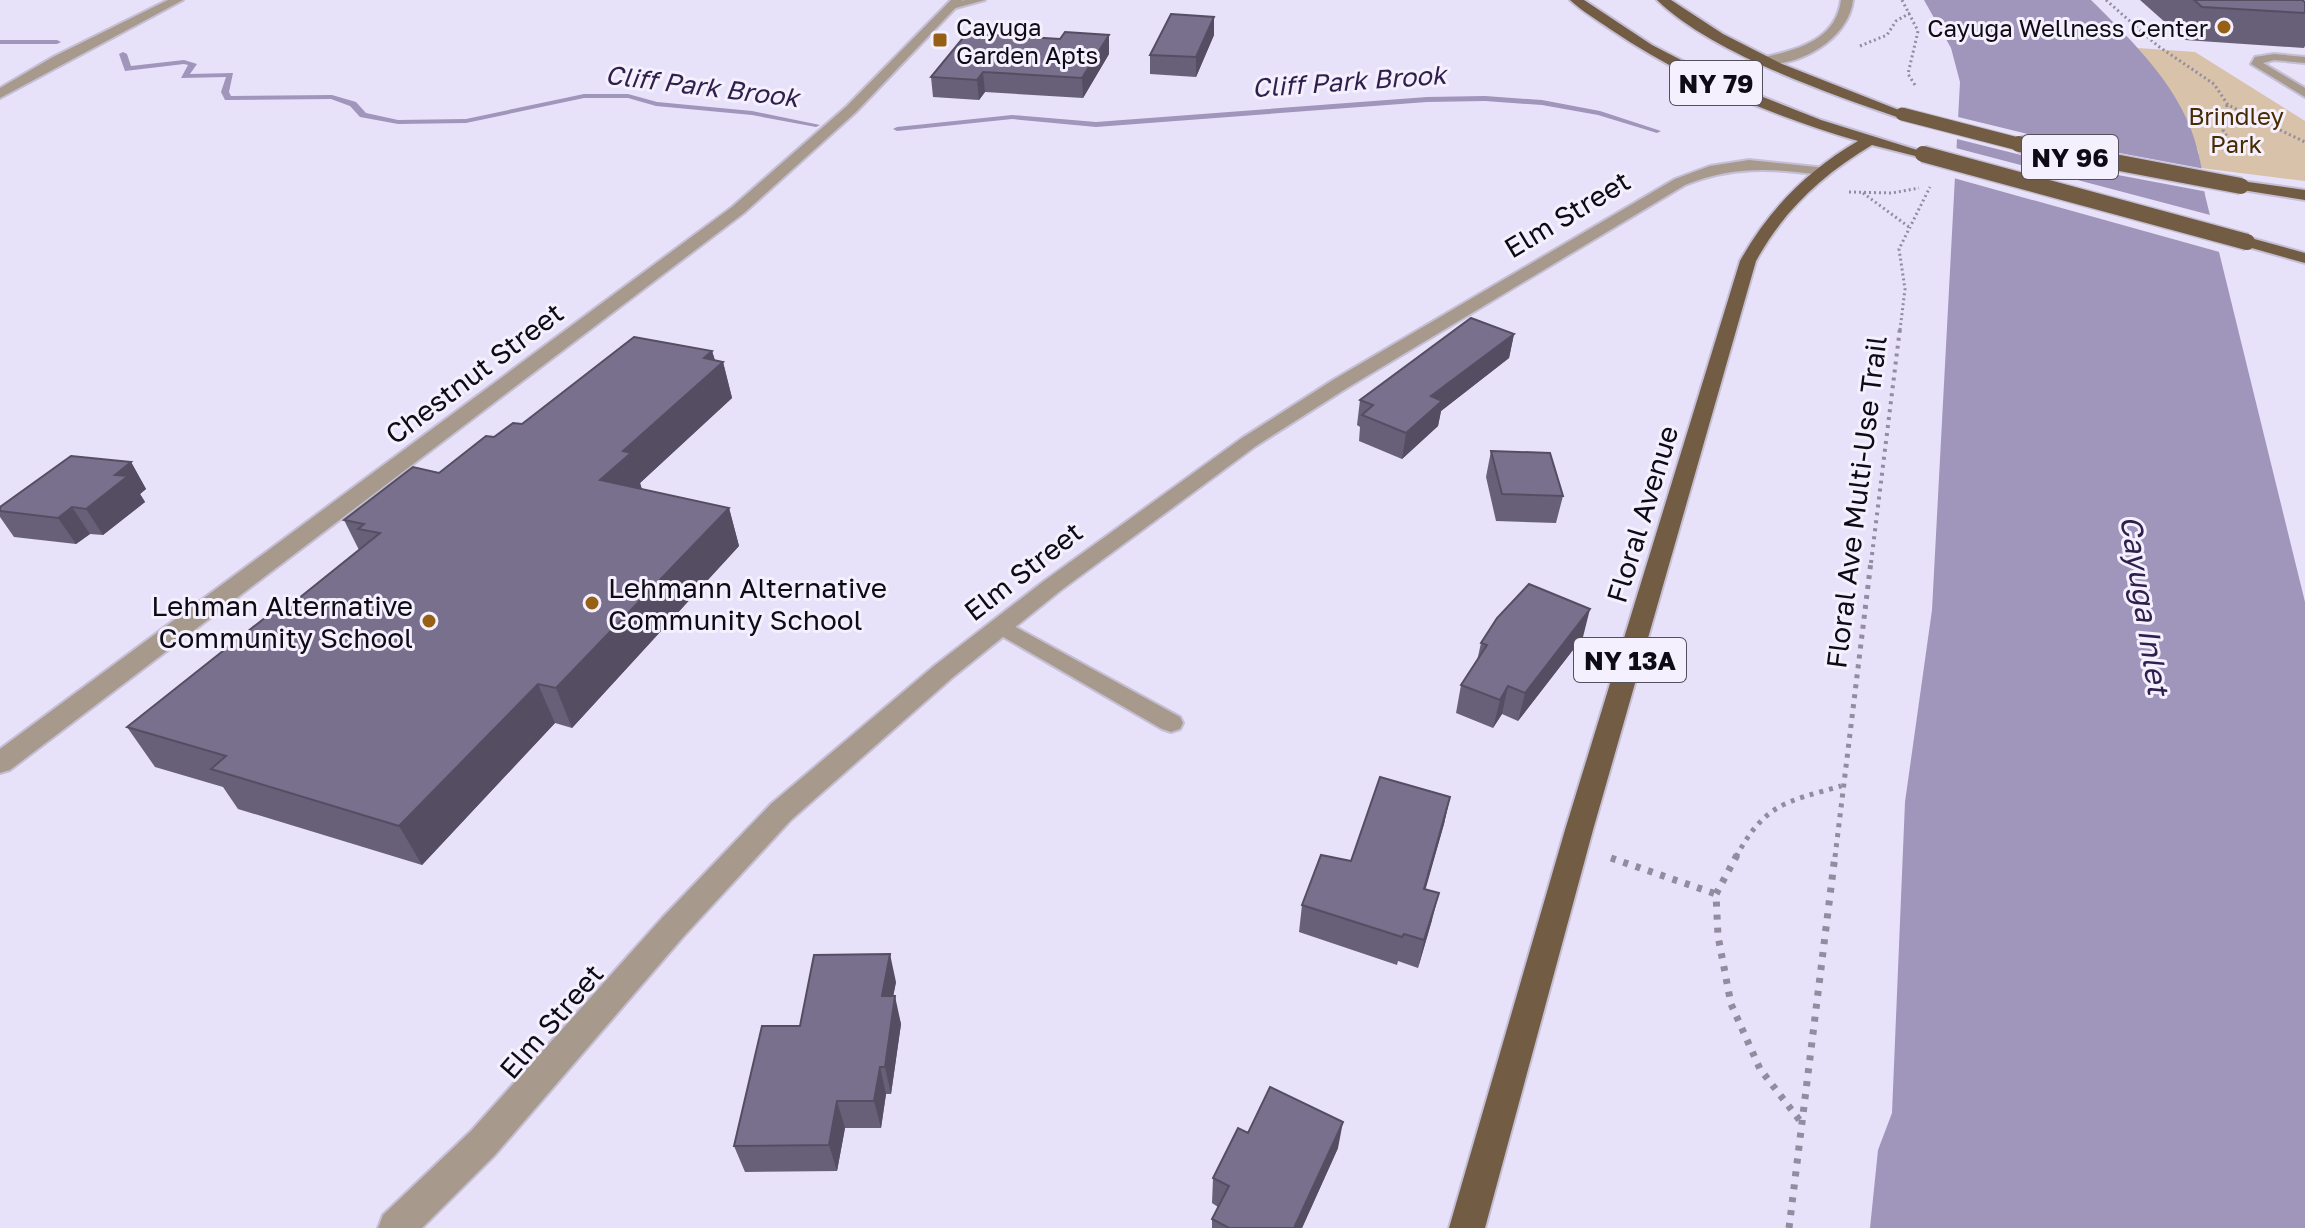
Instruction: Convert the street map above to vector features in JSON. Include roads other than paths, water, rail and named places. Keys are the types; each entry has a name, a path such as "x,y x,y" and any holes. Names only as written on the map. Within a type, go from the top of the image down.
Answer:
{"main road":[{"name":"NY 79","path":"1576,0 1647,47 1704,78 1771,107 1869,140 2305,258"},
{"name":"NY 96","path":"1663,0 1703,29 1765,61 1902,114 2044,151 2305,195"},
{"name":"Floral Avenue","path":"1467,1228 1575,846 1748,261 1766,227 1781,208 1829,181 1869,140"}],"street":[{"path":"0,94 57,60 177,0"},
{"path":"1765,61 1818,44 1834,34 1847,16 1847,0"},
{"name":"Chestnut Street","path":"0,763 738,210 820,142 954,3"},
{"name":"Elm Street","path":"396,1228 483,1143 673,927 781,812 1001,626 1143,518 1294,412 1680,182 1706,170 1735,164 1766,163 1829,181"}],"lane":[{"path":"954,3 980,0"},
{"path":"2305,60 2274,57 2259,59 2257,64 2305,93"},
{"path":"1001,626 1171,723"}],"water":[{"name":"Cayuga Inlet","path":"1924,0 2091,0 2155,69 2191,129 2305,602 2305,1228 1870,1228 1878,1150 1892,1113 1905,802 1932,610 1960,82 1951,48"}],"waterway":[{"name":"Cliff Park Brook","path":"0,42 57,42"},
{"name":"Cliff Park Brook","path":"123,54 128,69 184,62 193,64 184,76 230,75 225,92 228,98 332,97 353,104 363,115 398,122 466,121 584,96 628,96 656,104 752,113 816,125"},
{"name":"Cliff Park Brook","path":"897,129 1012,117 1096,124 1427,99 1485,99 1542,103 1600,113 1657,131"}],"place":[{"name":"Cayuga Wellness Center","path":"2224,27"},
{"name":"Cayuga Garden Apts","path":"940,40"},
{"name":"Lehmann Alternative Community School","path":"592,603"},
{"name":"Lehman Alternative Community School","path":"429,621"}],"park label":[{"name":"Brindley Park","path":"2236,129"}]}
